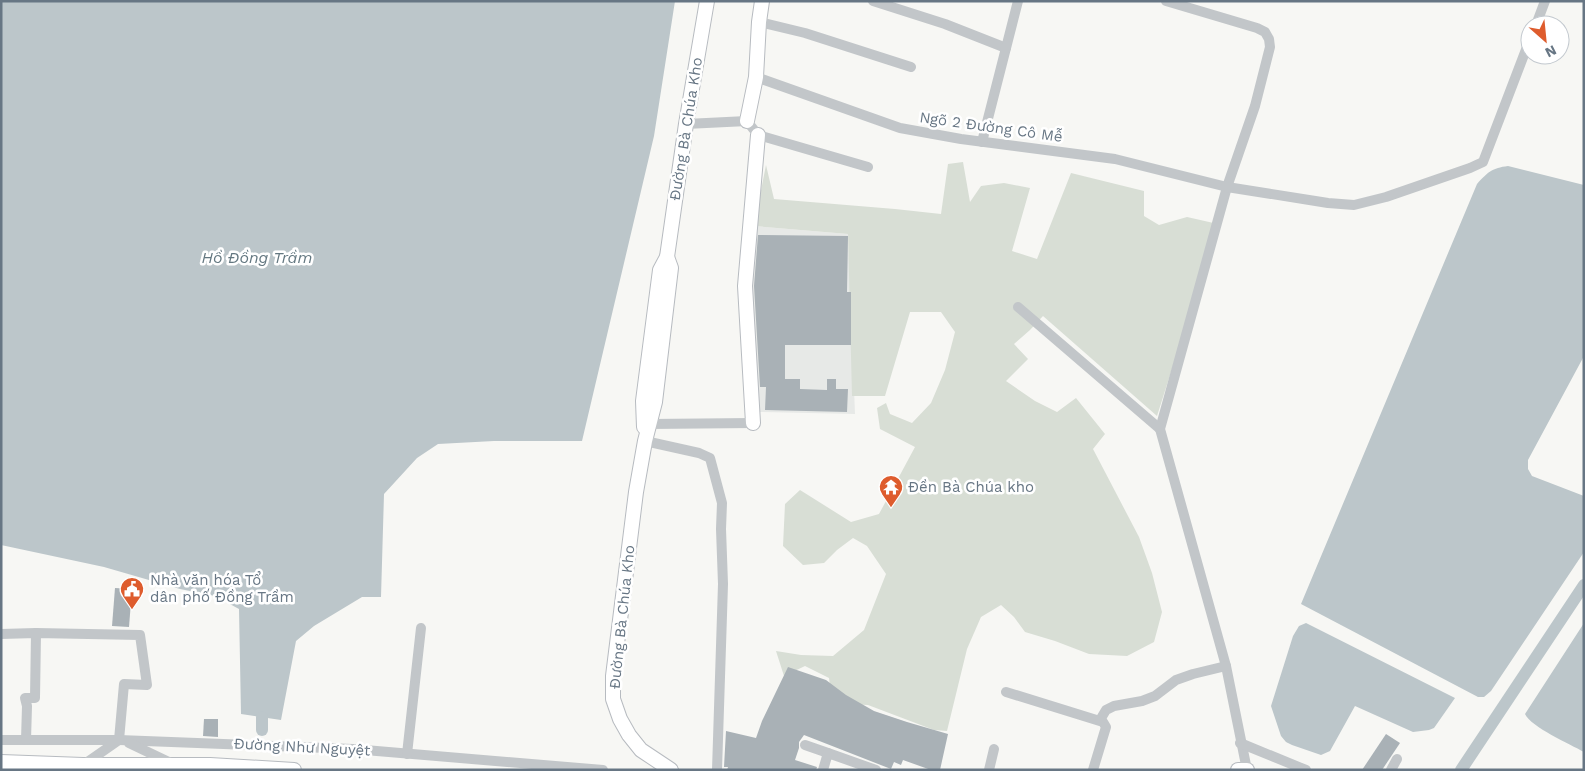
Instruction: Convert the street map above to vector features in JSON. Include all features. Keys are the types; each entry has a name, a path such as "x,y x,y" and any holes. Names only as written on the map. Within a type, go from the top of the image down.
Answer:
{"street":[{"name":"Đường Bà Chúa Kho","path":"644,441 643,401 660,270 667,256 686,124 707,1"},
{"path":"762,1 756,76 747,120 758,135 868,168"},
{"path":"873,1 945,24 1006,48"},
{"path":"982,142 1018,1"},
{"path":"1166,1 1257,28 1265,32 1269,39 1270,47 1255,106 1227,187 1160,429 1226,666 1240,743 1247,770 1238,770"},
{"path":"1540,15 1546,1"},
{"path":"759,22 805,33 911,67"},
{"name":"Ngõ 2 Đường Cô Mễ","path":"756,76 900,128 982,142 1115,159 1227,187 1328,203 1354,205 1386,198 1482,162 1520,65"},
{"path":"686,124 747,120"},
{"path":"649,424 753,423 745,286 758,135"},
{"name":"Đường Bà Chúa Kho","path":"667,256 671,268 655,402 644,441 636,492 613,676 613,699 620,719 629,735 641,750 671,770"},
{"path":"1018,307 1160,429"},
{"path":"644,441 699,453 710,458 722,503 722,584 717,770"},
{"path":"407,754 420,628"},
{"path":"26,740 27,706 25,698 35,698 36,633"},
{"path":"1,634 140,635 147,685 124,684 119,740"},
{"path":"1100,720 1106,710 1114,706 1142,701 1155,696 1176,680 1226,666"},
{"path":"1006,692 1103,722 1106,727 1093,770"},
{"name":"Đường Như Nguyệt","path":"1,740 119,740 353,749 603,770"},
{"path":"83,765 119,740"},
{"path":"119,740 135,745 174,765"},
{"path":"1240,743 1306,770"},
{"path":"805,745 876,770"},
{"path":"989,770 994,749"},
{"path":"823,770 828,753"},
{"path":"1391,770 1397,759"},
{"name":"Đường Như Nguyệt","path":"1,762 83,765 210,765 294,770"}],"shaded area":[{"path":"963,162 970,202 981,186 1004,183 1030,188 1012,251 1037,259 1071,173 1144,191 1144,216 1159,225 1187,217 1218,224 1157,416 1043,316 1014,344 1028,359 1006,381 1035,401 1057,412 1076,398 1105,434 1093,449 1139,537 1152,573 1162,612 1154,642 1127,656 1089,654 1025,632 1014,617 1001,605 981,617 967,649 947,731 934,730 868,705 846,704 831,695 829,678 805,666 784,676 776,651 801,655 833,656 864,630 886,574 867,546 853,538 824,563 803,565 783,546 785,504 800,490 851,522 879,514 915,447 880,429 877,408 886,403 890,414 912,423 931,403 945,370 955,332 941,312 910,312 885,396 852,396 848,234 754,226 766,165 774,199 941,214 948,164"},
{"path":"754,226 848,234 855,414 759,412 747,295"}],"water":[{"name":"Hồ Đồng Trầm","path":"1,1 675,1 654,136 582,441 494,441 438,444 417,458 384,494 381,597 362,597 314,626 296,641 281,720 241,714 239,609 215,596 180,589 104,567 1,545"},
{"path":"1508,166 1584,185 1584,356 1528,460 1528,469 1532,476 1584,496 1584,552 1491,691 1484,697 1478,697 1301,604 1477,184 1491,171"},
{"path":"1306,623 1455,698 1434,728 1429,730 1413,732 1355,706 1330,751 1321,755 1286,742 1281,736 1271,706 1293,636 1299,626"},
{"path":"1584,623 1584,752 1543,730 1525,714"}],"building":[{"path":"758,235 848,236 847,292 851,292 851,345 785,345 785,379 800,379 800,389 827,390 827,379 836,379 836,389 848,389 847,412 765,410 766,387 760,387 754,286"},
{"path":"115,588 132,589 129,627 112,626"},
{"path":"788,667 826,680 846,695 874,711 948,734 940,770 931,770 903,760 901,765 894,762 891,769 804,735 799,742 795,760 817,767 816,770 727,770 728,767 724,767 726,731 756,738 762,721"},
{"path":"204,719 218,719 218,737 203,736"},
{"path":"1386,734 1400,743 1382,770 1362,770"}],"waterway":[{"path":"1461,770 1584,585"},
{"path":"262,717 262,730"}],"place":[{"name":"Đền Bà Chúa kho","path":"891,508"},
{"name":"Nhà văn hóa Tổ dân phố Đồng Trầm","path":"132,610"}]}
